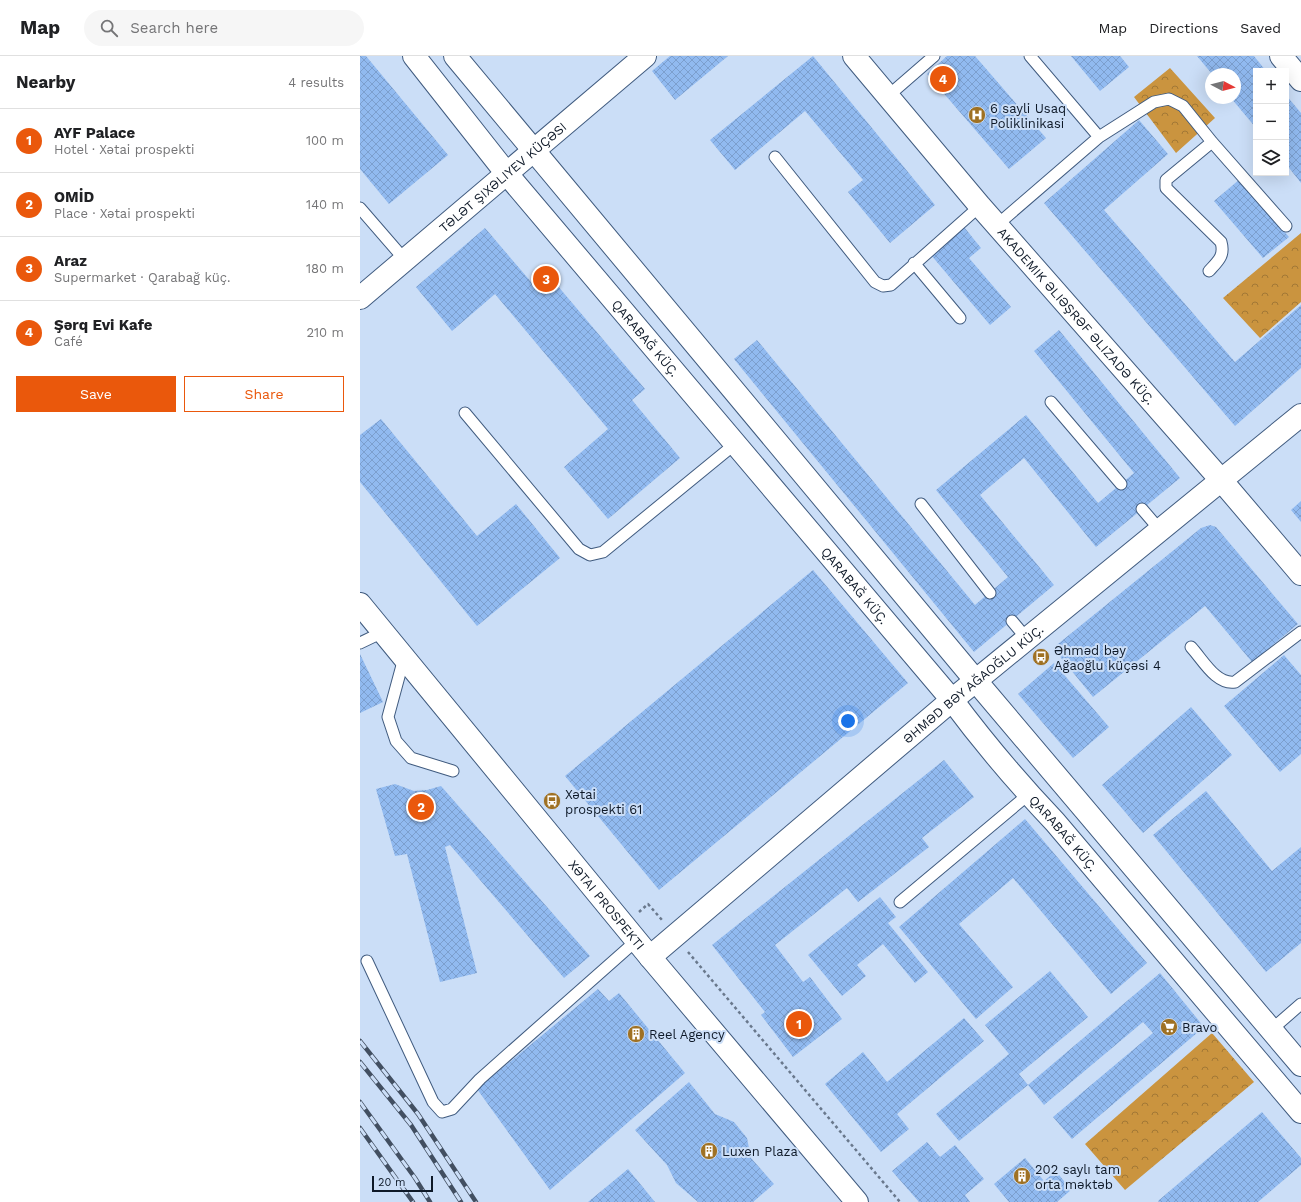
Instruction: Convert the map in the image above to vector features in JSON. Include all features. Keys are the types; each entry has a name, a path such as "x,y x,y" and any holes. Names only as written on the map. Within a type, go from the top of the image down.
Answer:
{"street":[{"name":"QARABAĞ KÜÇ.","path":"414,56 507,174 952,700 1028,794 1055,822 1301,1112"},
{"path":"455,56 976,681 1301,1065"},
{"path":"360,298 535,151 645,56"},
{"name":"AKADEMIK ƏLIƏŞRƏF ƏLIZADƏ KÜÇ.","path":"854,56 980,206 1221,480 1301,574"},
{"path":"1281,56 1301,80"},
{"name":"ƏHMƏD BƏY AĞAOĞLU KÜÇ.","path":"643,949 688,926 952,700 1301,415"},
{"name":"XƏTAI PROSPEKTI","path":"360,604 643,949 857,1202"},
{"path":"1055,822 1079,802"},
{"path":"1117,895 1140,875"}],"lane":[{"path":"888,96 934,56"},
{"path":"1030,56 1099,137"},
{"path":"997,225 1099,137 1154,102 1169,99 1183,106 1212,142 1286,226"},
{"path":"1209,270 1221,258 1223,251 1221,242 1166,188 1165,184 1166,180 1212,142"},
{"path":"775,157 875,282 883,286 891,285 980,206"},
{"path":"360,208 405,260"},
{"path":"914,264 960,318"},
{"path":"1051,402 1122,484"},
{"path":"465,413 579,549 590,555 603,552 735,444"},
{"path":"921,504 990,592"},
{"path":"1142,509 1160,530"},
{"path":"1012,621 1027,639"},
{"path":"360,643 383,632"},
{"path":"1192,647 1220,681 1228,683 1235,682 1301,632"},
{"path":"404,658 388,717 396,741 411,758 453,771"},
{"path":"900,902 1028,794"},
{"path":"367,960 433,1102 442,1112 452,1109 480,1078 643,949"},
{"path":"1271,1030 1301,1004"}],"green space":[{"path":"1170,68 1215,118 1176,153 1134,97"},
{"path":"1301,233 1301,302 1260,338 1223,298"},
{"path":"1212,1033 1254,1082 1125,1190 1085,1144"}],"building":[{"path":"360,56 366,56 448,155 389,204 360,169"},
{"path":"670,56 728,56 675,100 652,71"},
{"path":"813,56 935,205 890,243 848,192 863,180 805,111 735,170 710,140"},
{"path":"947,56 975,56 1046,138 1009,169 927,74"},
{"path":"1071,56 1120,56 1129,67 1100,91"},
{"path":"1197,56 1254,56 1264,68 1253,68 1253,124 1236,104 1241,104 1241,68 1207,68"},
{"path":"1289,99 1301,113 1301,183 1289,168"},
{"path":"1139,120 1168,154 1104,210 1235,362 1301,305 1301,368 1235,426 1044,203"},
{"path":"1240,179 1289,237 1263,258 1214,201"},
{"path":"964,227 981,248 969,258 1011,307 990,325 931,255"},
{"path":"485,228 532,283 546,272 645,389 632,400 680,458 608,519 564,467 608,429 495,294 452,331 416,287"},
{"path":"1059,330 1180,478 1096,547 1024,458 980,495 1054,585 974,652 734,359 757,340 975,605 1008,577 936,490 1026,415 1098,503 1134,473 1034,351"},
{"path":"381,419 477,536 516,504 560,558 477,626 360,482 360,435"},
{"path":"1301,501 1301,522 1291,510"},
{"path":"1210,525 1216,527 1298,624 1252,662 1205,606 1093,697 1053,648 1201,528"},
{"path":"813,570 908,683 659,890 565,776"},
{"path":"360,654 383,702 360,713"},
{"path":"1284,655 1301,675 1301,754 1280,772 1224,706"},
{"path":"1054,663 1109,727 1073,758 1018,694"},
{"path":"1191,707 1232,755 1143,833 1102,785"},
{"path":"944,760 974,797 922,838 929,847 858,902 847,888 775,945 803,982 810,977 842,1019 793,1057 761,1015 765,1012 712,945"},
{"path":"395,784 414,791 427,790 441,786 590,956 564,978 450,845 445,847 477,973 440,982 407,854 395,856 376,789"},
{"path":"1206,791 1272,871 1301,847 1301,943 1266,972 1153,835"},
{"path":"1025,819 1147,963 1111,994 1013,878 959,924 1013,987 976,1019 899,927"},
{"path":"880,897 896,917 888,923 928,972 915,983 883,944 857,965 866,976 842,996 808,955"},
{"path":"1050,971 1088,1017 1019,1074 1028,1085 959,1141 936,1114 1009,1054 985,1025"},
{"path":"1160,973 1204,1027 1072,1139 1053,1117 1153,1033 1143,1022 1044,1105 1028,1085"},
{"path":"598,989 609,1001 619,993 685,1073 550,1190 477,1089"},
{"path":"964,1018 984,1041 897,1114 909,1129 881,1152 825,1084 863,1052 887,1082"},
{"name":"Luxen Plaza","path":"689,1082 715,1114 734,1122 747,1138 751,1158 774,1184 753,1202 698,1202 676,1183 667,1165 635,1130"},
{"path":"1262,1112 1301,1158 1301,1165 1258,1202 1158,1201"},
{"path":"927,1142 940,1157 955,1145 984,1179 965,1195 970,1202 919,1202 892,1171"},
{"name":"202 saylı tam orta məktəb","path":"1025,1158 1044,1181 1056,1171 1071,1190 1057,1202 1009,1202 994,1184"},
{"path":"628,1169 655,1202 588,1202"}],"railway":[{"path":"360,1041 418,1114 476,1202"},
{"path":"360,1062 411,1125 461,1202"},
{"path":"360,1102 415,1178 430,1202"},
{"path":"360,1128 413,1202"}],"place":[{"name":"Şərq Evi Kafe","path":"943,79"},
{"name":"6 sayli Usaq Poliklinikasi","path":"977,115"},
{"name":"Araz","path":"546,279"},
{"name":"Əhməd bəy Ağaoğlu küçəsi 4","path":"1041,657"},
{"name":"Xətai prospekti 61","path":"552,801"},
{"name":"OMİD","path":"421,807"},
{"name":"AYF Palace","path":"799,1024"},
{"name":"Bravo","path":"1169,1027"},
{"name":"Reel Agency","path":"636,1034"},
{"name":"Luxen Plaza","path":"709,1151"},
{"name":"202 saylı tam orta məktəb","path":"1022,1176"}]}
